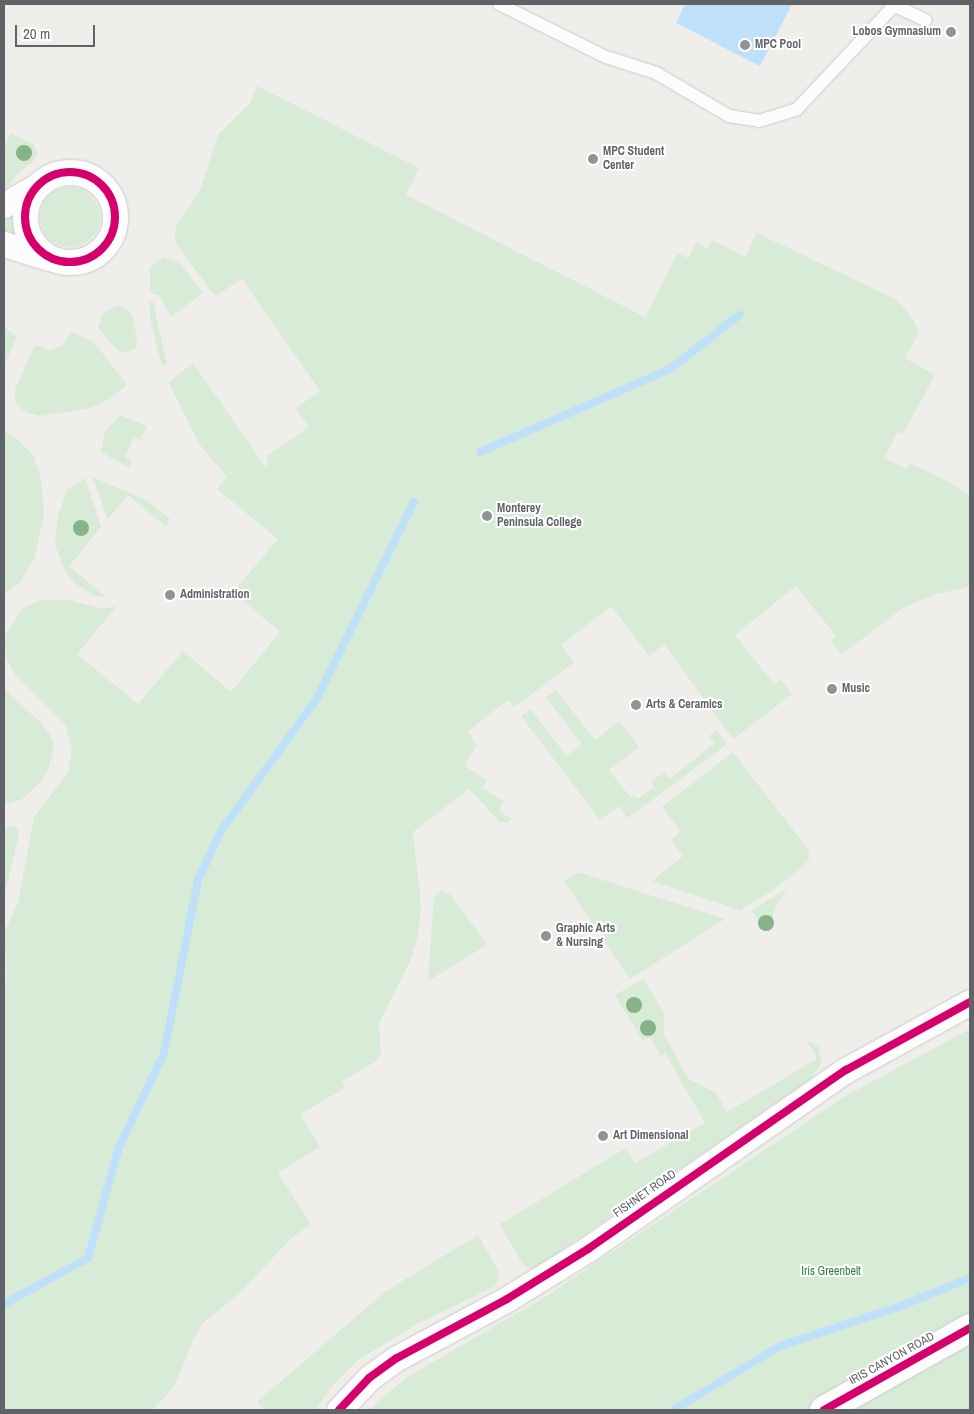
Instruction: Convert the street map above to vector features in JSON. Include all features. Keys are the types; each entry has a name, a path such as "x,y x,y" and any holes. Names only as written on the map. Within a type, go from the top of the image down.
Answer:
{"street":[{"path":"4,205 56,175 78,173 104,187 115,213 108,241 98,252 71,262 4,244"},
{"path":"37,186 25,213 27,228 33,242 56,259"},
{"name":"FISHNET ROAD","path":"339,1410 369,1378 397,1358 521,1290 588,1249 846,1070 970,1002"},
{"name":"IRIS CANYON ROAD","path":"824,1410 970,1328"}],"lane":[{"path":"499,4 606,57 656,74 729,116 759,121 785,116 796,110 893,5 925,20"}],"green space":[{"path":"257,86 419,168 406,195 645,317 678,253 688,258 696,242 708,249 712,240 745,257 757,233 897,300 913,319 919,333 905,358 935,375 903,434 898,431 884,458 907,469 910,463 951,483 970,496 970,586 934,595 906,606 841,655 831,641 836,636 796,586 735,635 774,684 780,679 792,694 733,739 664,644 649,656 611,606 561,645 574,662 514,707 508,700 467,732 477,745 464,766 487,780 482,788 504,801 499,811 512,819 507,823 500,822 469,789 413,832 421,905 418,936 409,964 379,1024 381,1055 375,1062 342,1081 345,1088 300,1114 320,1147 278,1173 311,1224 291,1238 242,1291 203,1323 195,1336 175,1385 153,1410 4,1410 4,987 7,978 4,933 18,903 34,817 68,773 72,749 65,724 14,673 7,660 4,643 7,632 22,609 40,600 70,600 102,609 117,606 77,654 138,704 183,651 231,692 280,632 233,592 278,539 217,489 227,477 200,445 168,382 193,363 267,469 267,456 309,427 296,408 320,391 242,279 217,295 213,294 174,240 177,224 200,191 218,135 250,103"},
{"path":"11,133 33,144 37,152 34,160 16,175 4,193 4,148"},
{"path":"64,187 76,187 87,192 95,200 100,211 98,229 87,242 76,247 64,247 53,242 45,234 40,223 40,211 45,200 53,192"},
{"path":"19,207 22,209 26,242 4,231 4,215"},
{"path":"163,257 178,261 203,293 171,317 159,295 150,293 150,267"},
{"path":"153,301 167,364 162,366 151,323 149,302"},
{"path":"117,306 124,307 132,314 137,339 135,348 126,353 118,351 98,328 103,313"},
{"path":"4,327 17,337 4,365"},
{"path":"72,332 94,342 127,385 108,400 89,408 40,416 25,412 15,402 15,390 35,345 49,350 56,348 64,344"},
{"path":"120,415 147,426 140,440 134,437 125,457 132,461 129,468 101,452 105,432"},
{"path":"4,431 18,440 34,456 41,480 44,515 34,559 20,582 4,595"},
{"path":"92,477 148,501 170,519 166,527 128,495 108,519"},
{"path":"85,478 101,527 69,566 107,598 94,596 75,583 65,571 55,545 58,516 67,490"},
{"path":"4,689 40,722 50,735 54,747 48,770 42,781 21,800 4,805"},
{"path":"556,690 595,740 619,721 639,747 609,770 631,798 634,795 638,799 654,787 651,782 664,772 669,779 715,743 709,736 717,730 727,744 628,818 619,806 600,820 521,716 530,709 567,756 582,744 546,697"},
{"path":"733,752 810,852 808,861 801,868 772,891 740,910 652,881 683,856 671,840 680,831 662,807"},
{"path":"15,826 19,833 4,899 4,828"},
{"path":"578,872 725,919 630,979 564,881"},
{"path":"788,888 777,904 769,927 764,930 752,910"},
{"path":"442,890 450,894 487,945 428,981 434,898"},
{"path":"643,979 664,1012 664,1035 689,1079 716,1093 727,1112 817,1059 807,1040 818,1046 822,1063 812,1078 534,1269 528,1268 523,1265 500,1224 626,1148 635,1163 705,1123 665,1053 661,1056 650,1038 643,1041 615,995"},
{"name":"Iris Greenbelt","path":"970,1029 970,1410 369,1410 407,1377 547,1296 842,1098"},
{"path":"478,1235 499,1271 496,1286 413,1326 357,1361 333,1385 315,1410 264,1410 257,1402 386,1291"}],"water":[{"name":"MPC Pool","path":"685,4 792,4 760,66 676,23"}],"waterway":[{"path":"480,452 670,369 739,315"},
{"path":"4,1304 88,1258 119,1147 164,1053 198,880 221,831 316,700 414,502"},
{"path":"673,1410 780,1346 901,1306 970,1278"}],"cycle path":[{"path":"70,172 79,173 95,180 107,192 114,208 115,217 114,226 107,242 95,254 79,261 70,262 61,261 45,254 33,242 26,226 25,217 26,208 33,192 45,180 61,173 70,172"},
{"path":"339,1410 369,1378 397,1358 507,1299 588,1249 846,1070 970,1002"},
{"path":"824,1410 970,1328"}],"place":[{"name":"Lobos Gymnasium","path":"951,32"},
{"name":"MPC Pool","path":"745,45"},
{"name":"MPC Student Center","path":"593,159"},
{"name":"Monterey Peninsula College","path":"487,516"},
{"name":"Administration","path":"170,595"},
{"name":"Music","path":"832,689"},
{"name":"Arts & Ceramics","path":"636,705"},
{"name":"Graphic Arts & Nursing","path":"546,936"},
{"name":"Art Dimensional","path":"603,1136"}]}
